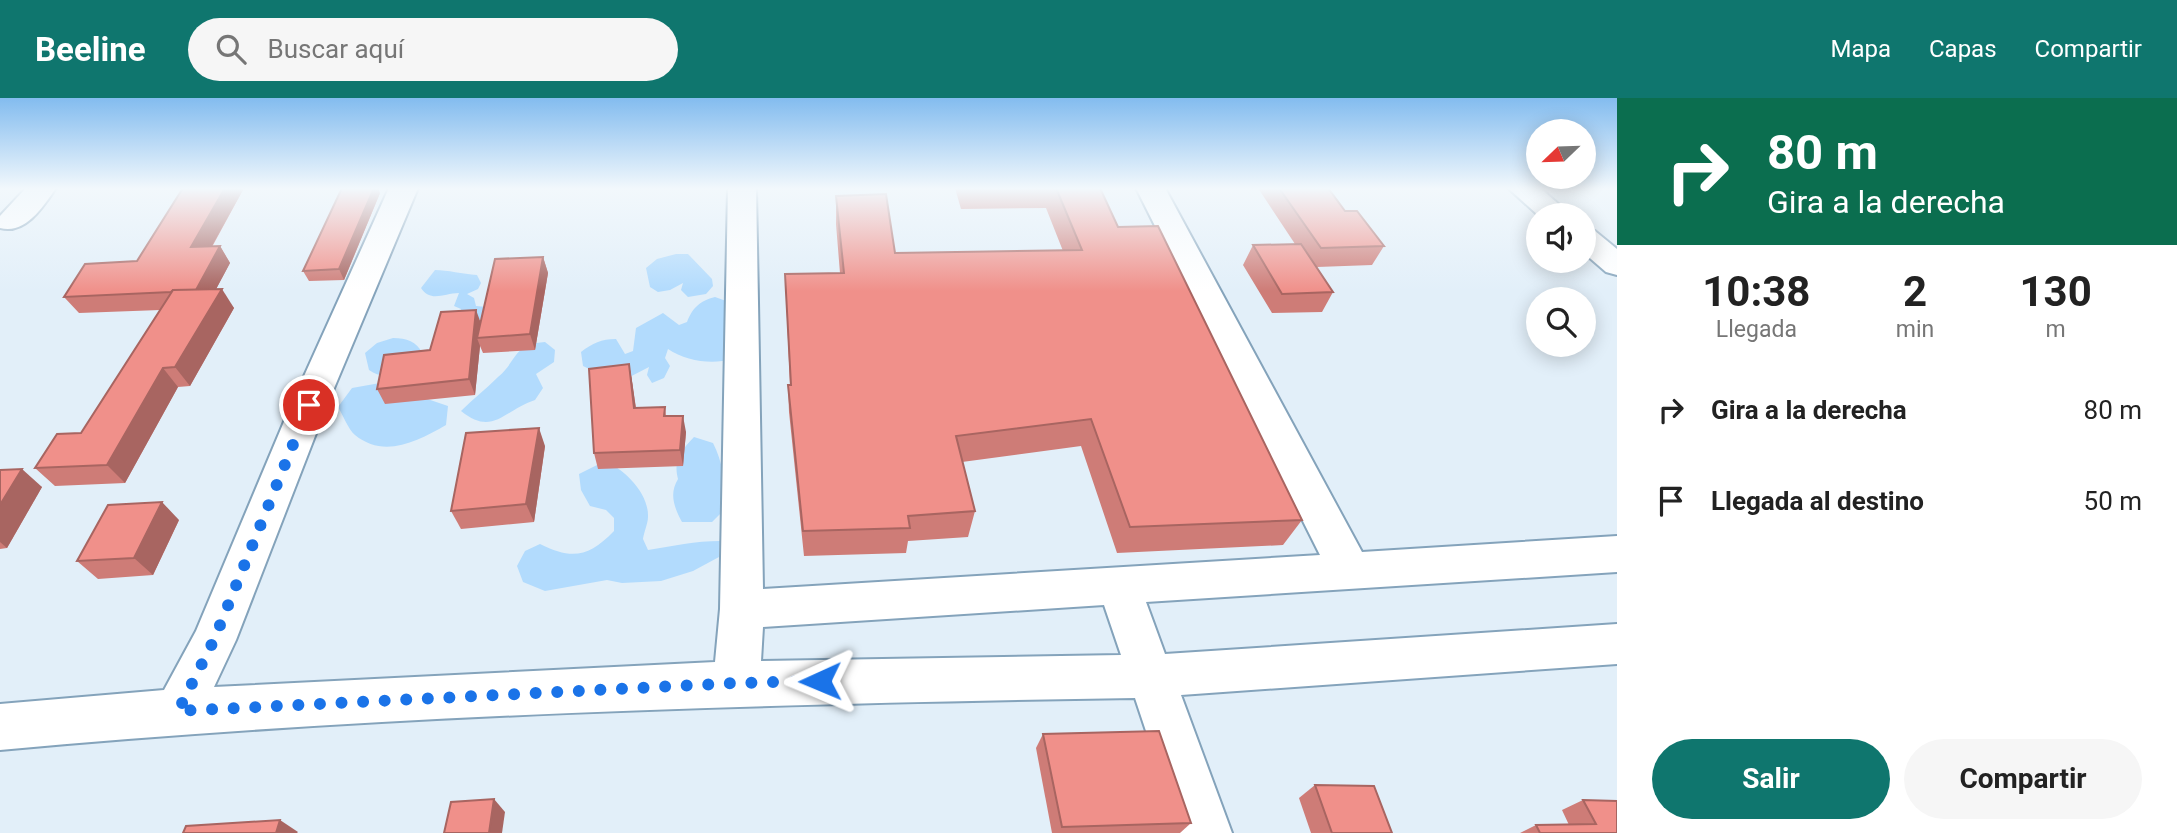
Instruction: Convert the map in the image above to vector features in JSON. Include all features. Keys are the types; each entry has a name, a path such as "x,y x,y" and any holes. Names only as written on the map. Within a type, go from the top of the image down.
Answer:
{"street":[{"path":"178,711 214,640 309,405 389,222"},
{"path":"736,683 742,609 742,222"},
{"path":"1168,222 1349,569"},
{"path":"1596,248 1617,265"},
{"path":"742,609 1617,554"},
{"path":"1119,586 1153,676 1206,833"},
{"path":"0,727 178,711 736,683 1153,676 1617,644"}],"shaded area":[{"path":"688,254 712,279 713,286 706,294 688,297 681,290 683,283 670,290 658,292 650,287 646,268 657,259"},
{"path":"435,270 477,275 481,283 478,289 467,294 474,298 476,306 487,307 485,316 475,322 459,317 461,309 454,306 459,293 433,296 425,293 421,288"},
{"path":"715,297 729,302 732,359 699,361 668,349 665,358 670,366 664,378 652,383 647,375 649,367 618,383 583,366 581,352 593,344 616,339 625,354 633,351 636,328 663,313 679,325 687,322 698,305"},
{"path":"393,338 411,341 423,354 391,375 384,376 369,370 365,353 377,343"},
{"path":"545,342 555,350 554,362 536,374 543,388 535,400 490,422 482,422 461,411 504,371 521,349"},
{"path":"380,383 448,406 446,425 413,442 389,447 366,442 355,435 338,407 352,388"},
{"path":"694,437 713,443 730,504 712,522 682,522 674,500 678,479 677,461"},
{"path":"605,461 627,476 644,499 648,517 643,539 648,550 720,541 719,557 693,571 661,581 622,583 607,580 545,591 523,582 517,566 525,551 540,544 562,552 580,553 596,546 614,531 614,518 606,510 590,506 581,490 579,474"}],"building":[{"path":"161,222 205,222 191,247 220,246 196,290 64,297 85,264 137,261"},
{"path":"326,222 359,222 339,269 303,271"},
{"path":"839,222 890,222 895,253 1082,250 1070,222 1116,222 1118,227 1158,226 1302,520 1130,527 1091,419 956,436 975,511 908,516 910,528 803,531 788,385 791,385 785,274 844,273"},
{"path":"1303,222 1366,222 1384,246 1321,248"},
{"path":"1301,244 1333,292 1282,294 1253,245"},
{"path":"543,257 530,334 477,338 495,259"},
{"path":"222,289 175,367 163,368 107,465 35,468 57,434 81,433 173,290"},
{"path":"476,310 469,379 377,389 384,355 430,350 441,312"},
{"path":"629,364 634,408 665,407 664,416 683,416 680,450 594,453 589,369"},
{"path":"539,428 526,504 451,511 466,433"},
{"path":"22,469 0,505 0,470"},
{"path":"162,502 134,558 77,561 108,505"},
{"path":"1159,731 1191,823 1062,827 1043,734"},
{"path":"1315,785 1374,786 1392,833 1332,833"},
{"path":"494,799 489,833 444,833 451,802"},
{"path":"1583,800 1617,801 1617,833 1540,833 1536,825 1596,824"},
{"path":"280,820 276,833 183,833 186,826"}],"route":[{"path":"309,405 214,640 178,711 820,681"}]}
